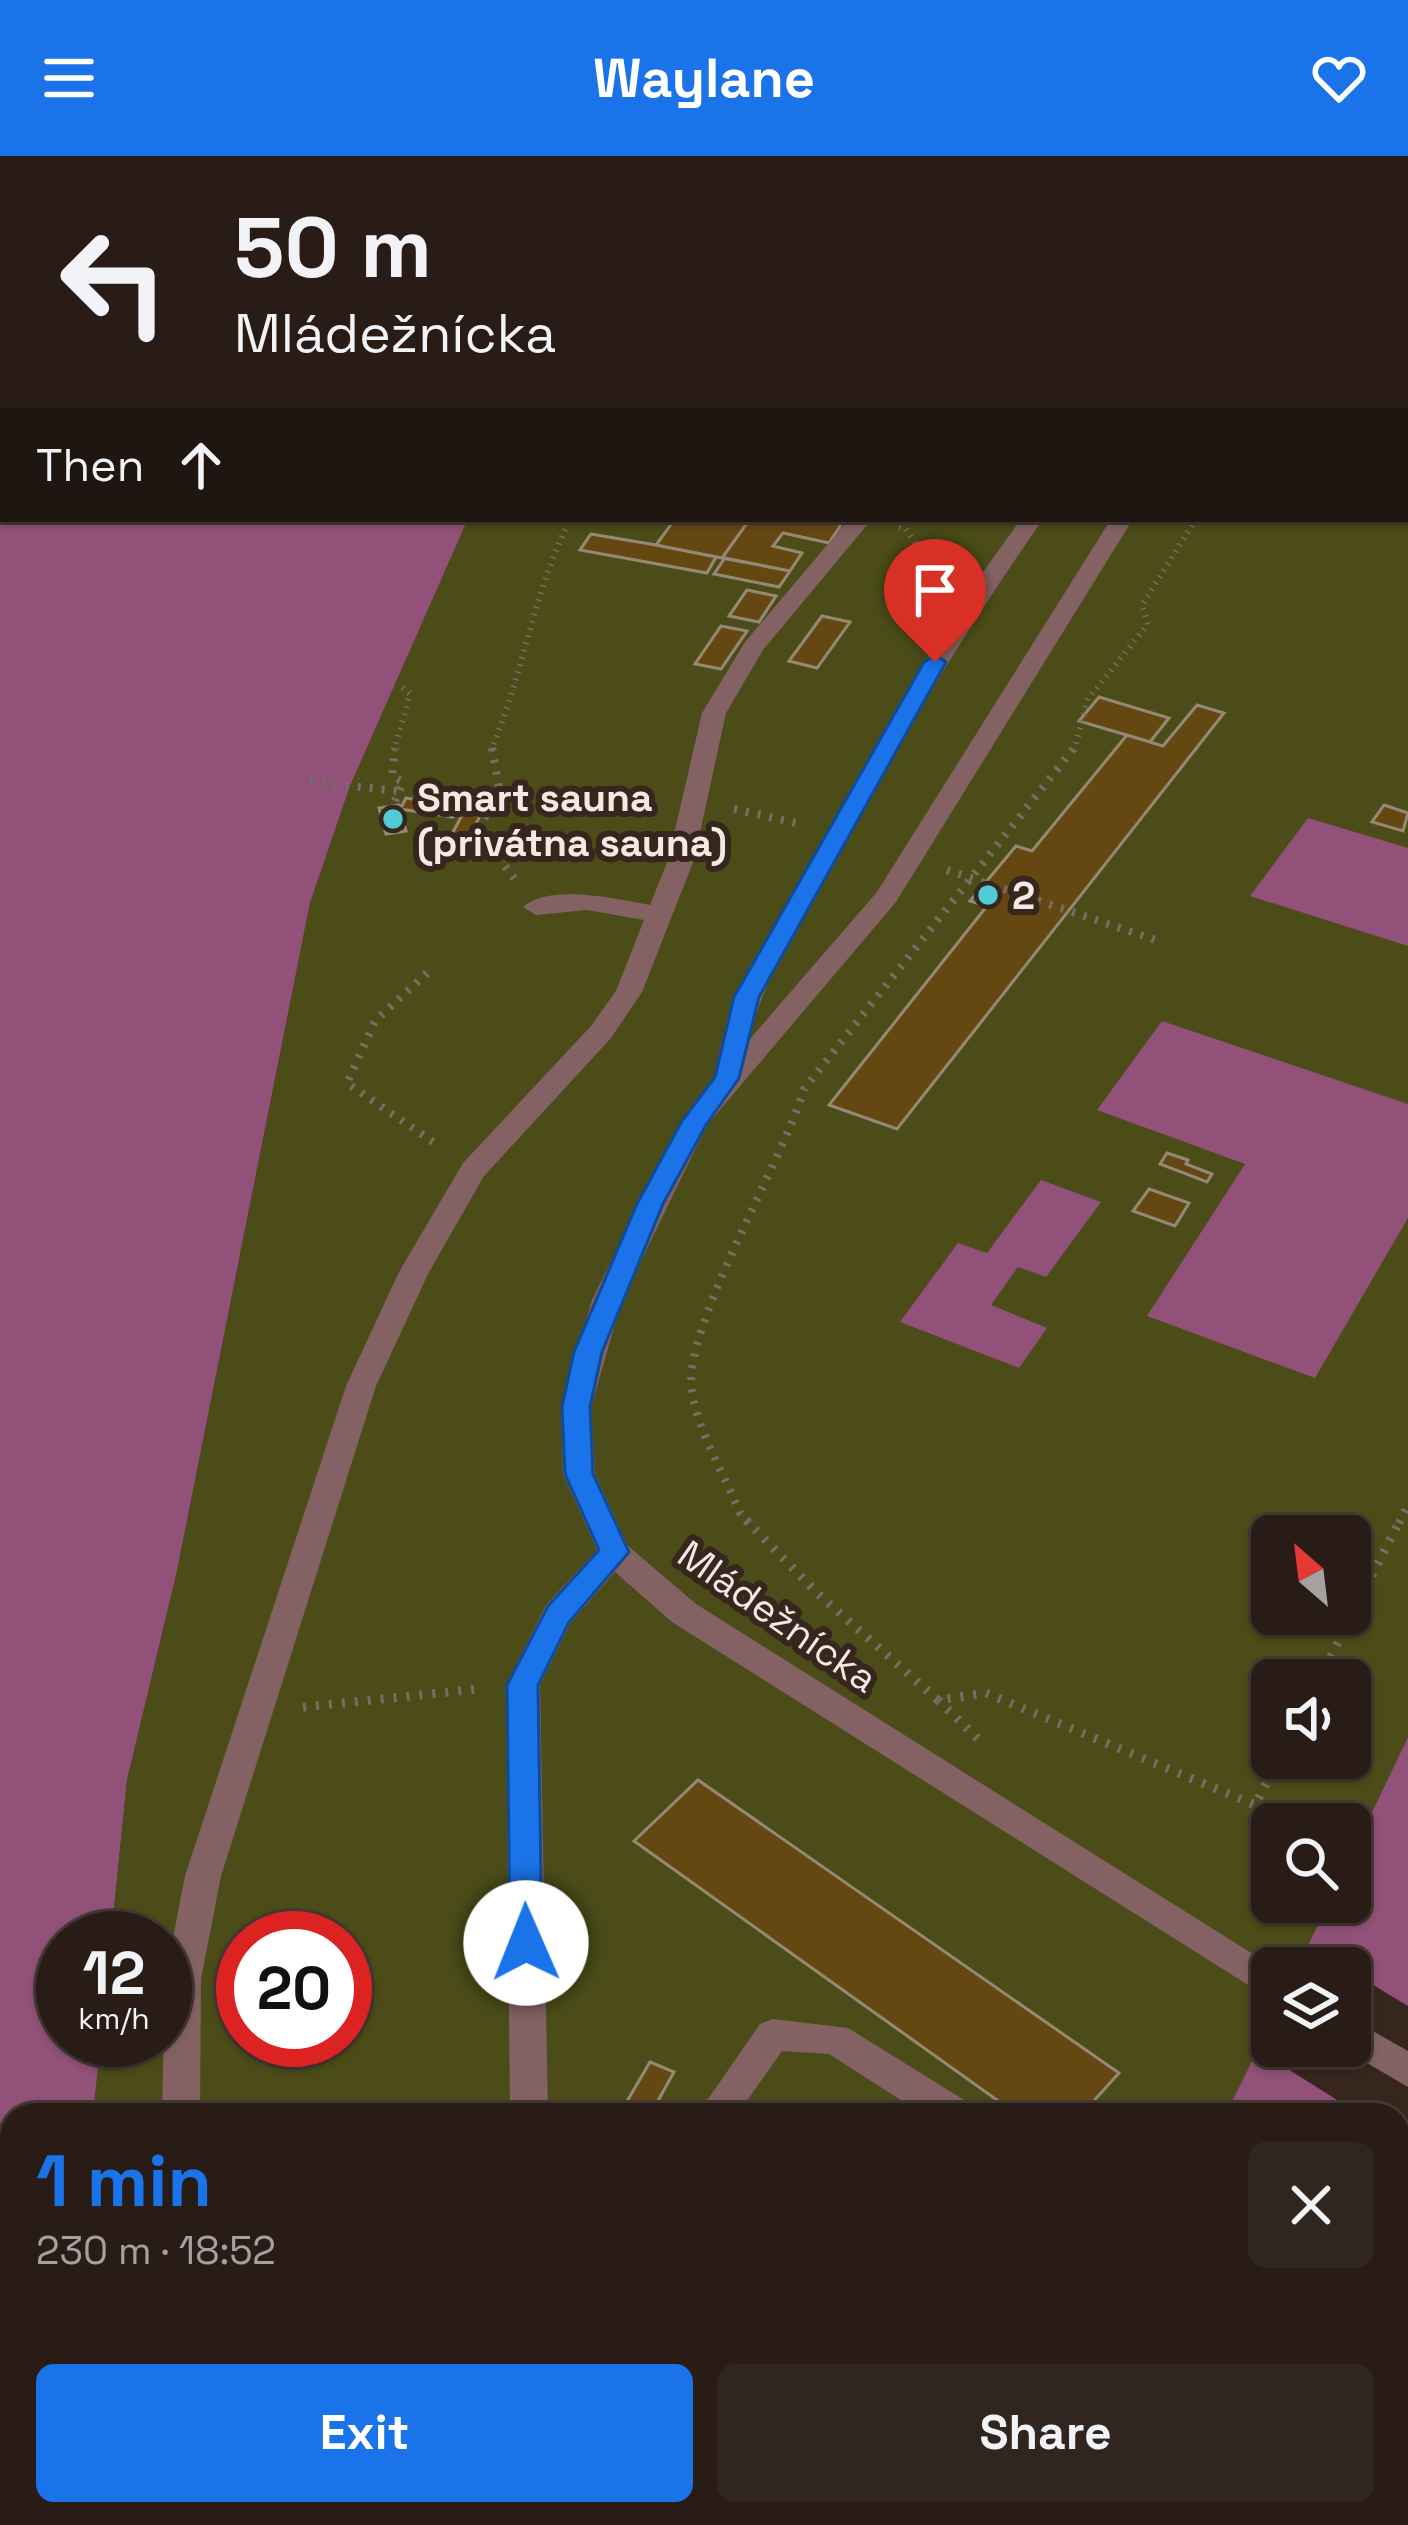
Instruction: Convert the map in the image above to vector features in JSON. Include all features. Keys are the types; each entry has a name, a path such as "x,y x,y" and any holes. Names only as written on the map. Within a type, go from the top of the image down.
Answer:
{"street":[{"path":"181,2103 183,1978 203,1876 361,1386 414,1272 473,1170 601,1032 629,992 663,915 714,713 753,647 858,522"},
{"path":"727,1078 746,997 962,618 1030,522"},
{"name":"Mládežnícka","path":"1121,522 887,896 695,1121 650,1204 588,1352 576,1407 579,1474 614,1552 684,1613 1251,1972"},
{"path":"536,908 587,902 663,915"},
{"path":"529,2103 523,1685 558,1614 614,1552"},
{"path":"725,2103 773,2035 835,2039 937,2103"},
{"path":"1371,2047 1408,2071"}],"path":[{"path":"494,852 478,831 499,787 489,755 507,712 543,574 569,522"},
{"path":"1194,522 1142,605 1148,623 1081,706 1073,728 1074,754 804,1089 791,1134 706,1316 691,1390 740,1513 818,1594 938,1700 986,1693 1256,1805 1269,1779"},
{"path":"907,529 962,618"},
{"path":"395,801 403,782 392,776 390,766 410,694 401,686"},
{"path":"310,782 400,791"},
{"path":"734,809 819,828"},
{"path":"983,885 1156,940"},
{"path":"427,974 375,1022 347,1083 473,1170"},
{"path":"1330,1659 1408,1504"},
{"path":"254,1712 523,1685"}],"shaded area":[{"path":"0,522 467,522 350,786 310,903 177,1571 127,1780 114,1911 36,1911 36,2067 98,2067 94,2103 0,2103"},
{"path":"467,522 1408,522 1408,1737 1371,1814 1371,1803 1251,1803 1251,1923 1319,1923 1307,1947 1251,1947 1251,2063 1231,2103 94,2103 98,2067 192,2067 192,1911 114,1911 127,1780 177,1571 310,903 350,786"},
{"path":"1308,818 1408,848 1408,946 1250,896"},
{"path":"1162,1021 1408,1104 1408,1218 1315,1378 1147,1316 1245,1164 1097,1110"},
{"path":"1041,1180 1101,1202 1046,1277 1018,1267 991,1305 1047,1328 1019,1368 900,1322 958,1243 987,1253"},
{"path":"1408,1737 1408,2103 1231,2103 1251,2063 1251,2067 1371,2067 1371,1947 1307,1947 1319,1923 1371,1923 1371,1814"}],"pier":[{"path":"1371,1984 1408,2006 1408,2103 1342,2103 1285,2067 1371,2067"}],"building":[{"path":"673,522 748,522 722,558 656,545"},
{"path":"748,522 842,523 829,543 783,533 773,546 802,553 790,571 722,558"},
{"path":"591,534 716,557 707,573 580,550"},
{"path":"725,558 790,571 779,587 714,574"},
{"path":"747,590 776,596 759,622 729,616"},
{"path":"822,616 850,622 817,668 789,661"},
{"path":"721,626 747,631 721,669 695,664"},
{"path":"1099,697 1169,718 1150,742 1079,721"},
{"path":"1197,705 1224,713 897,1129 829,1105 987,906 970,901 1016,846 1032,851 1127,735 1163,746"},
{"path":"406,798 459,807 453,817 400,809"},
{"path":"471,798 488,800 462,852 444,849"},
{"name":"Smart sauna (privátna sauna)","path":"399,805 406,831 386,834 379,808"},
{"path":"1384,805 1408,813 1403,831 1372,822"},
{"path":"1167,1153 1212,1174 1207,1182 1160,1164"},
{"path":"1149,1189 1189,1203 1175,1226 1133,1211"},
{"path":"698,1780 1119,2073 1092,2103 1001,2103 634,1841"},
{"path":"650,2062 674,2072 657,2103 626,2103"}],"place":[{"name":"Smart sauna (privátna sauna)","path":"393,819"},
{"name":"2","path":"988,895"}],"route":[{"path":"526,1943 523,1685 558,1614 614,1552 579,1474 576,1407 588,1352 650,1204 695,1121 727,1078 746,997 935,662"}]}
